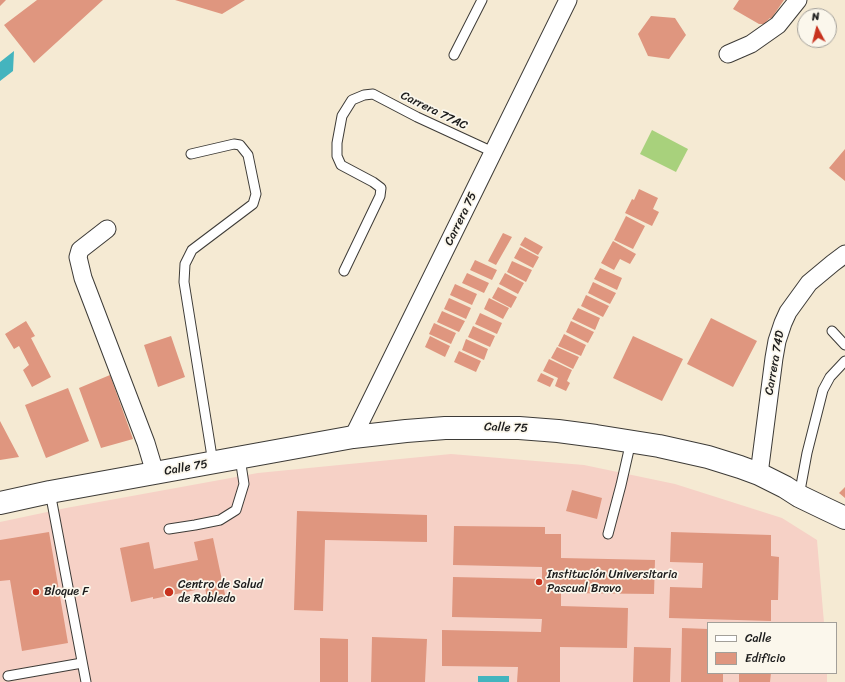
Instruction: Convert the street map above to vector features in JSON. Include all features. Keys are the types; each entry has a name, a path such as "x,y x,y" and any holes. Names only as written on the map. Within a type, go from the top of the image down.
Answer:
{"street":[{"name":"Carrera 75","path":"353,437 568,0"},
{"path":"728,54 751,44 778,25 798,0"},
{"name":"Calle 75","path":"107,229 80,250 78,257 83,278 156,473"},
{"name":"Carrera 74D","path":"758,474 774,358 777,341 783,322 788,312 809,283 845,254"},
{"name":"Calle 75","path":"0,503 50,492 353,437 445,428 519,428 558,431 631,441 708,457 758,474 799,496 844,515"}],"lane":[{"path":"454,55 482,0"},
{"name":"Carrera 77AC","path":"344,271 380,196 381,188 373,182 341,165 337,156 337,143 342,116 352,100 364,95 373,94 417,117 493,152"},
{"path":"191,154 234,144 240,146 248,155 256,194 253,204 192,250 184,264 184,282 213,463"},
{"path":"832,331 845,345"},
{"path":"799,496 807,453 823,390 830,377 845,361"},
{"path":"608,534 631,441"},
{"path":"169,529 220,520 236,510 244,484 240,458"},
{"path":"50,492 86,682"},
{"path":"8,676 82,663"}],"shaded area":[{"name":"Institución Universitaria Pascual Bravo","path":"451,454 584,465 675,484 782,518 817,540 824,622 707,622 707,674 827,674 827,682 0,682 0,522 66,508 258,473"}],"green space":[{"path":"652,130 688,149 676,172 640,154"}],"water":[{"path":"14,51 13,71 0,81 0,62"},
{"path":"478,676 509,676 509,682 478,682"}],"building":[{"path":"0,0 6,0 0,6"},
{"path":"37,0 103,0 34,63 4,25"},
{"path":"175,0 245,0 222,14"},
{"path":"739,0 784,0 771,19 770,18 764,24 759,24 733,9"},
{"path":"651,16 675,18 686,35 669,59 648,56 638,34"},
{"path":"845,149 845,181 829,168"},
{"path":"639,189 658,198 653,209 659,212 652,226 625,213 632,199 634,200"},
{"path":"626,216 645,226 633,249 614,240"},
{"path":"503,233 512,237 496,265 488,261"},
{"path":"525,237 543,247 538,255 520,245"},
{"path":"613,241 636,254 630,264 620,259 614,270 601,263"},
{"path":"520,247 539,257 533,268 514,258"},
{"path":"475,260 497,270 492,280 470,270"},
{"path":"512,261 532,270 526,282 507,272"},
{"path":"600,268 622,278 617,290 594,279"},
{"path":"467,273 489,283 484,293 462,283"},
{"path":"505,273 524,283 518,294 499,284"},
{"path":"593,282 616,293 610,304 588,293"},
{"path":"455,284 477,294 472,305 450,295"},
{"path":"498,287 517,297 511,308 492,298"},
{"path":"586,295 609,306 603,317 581,306"},
{"path":"449,298 471,308 466,319 444,309"},
{"path":"489,298 509,308 503,319 484,309"},
{"path":"578,308 600,318 595,330 572,319"},
{"path":"442,311 465,321 459,332 437,322"},
{"path":"480,313 502,323 497,334 475,324"},
{"path":"711,318 757,341 733,387 687,364"},
{"path":"26,321 35,336 31,338 51,377 32,387 23,370 29,365 19,346 14,349 5,334"},
{"path":"571,321 594,332 588,343 566,332"},
{"path":"434,323 456,333 451,344 429,334"},
{"path":"473,326 495,336 490,347 468,337"},
{"path":"564,334 586,345 581,356 558,346"},
{"path":"171,336 185,377 158,387 144,345"},
{"path":"430,336 450,346 445,357 425,347"},
{"path":"633,336 683,359 662,401 613,378"},
{"path":"466,339 488,349 484,360 462,350"},
{"path":"557,347 579,357 573,369 551,358"},
{"path":"459,351 481,361 476,372 454,362"},
{"path":"549,359 572,370 567,381 570,383 566,391 555,386 558,378 543,371"},
{"path":"541,373 554,379 550,387 537,381"},
{"path":"110,375 133,439 101,448 79,388"},
{"path":"68,388 89,441 46,458 25,405"},
{"path":"0,421 19,457 0,460"},
{"path":"845,487 845,498 839,493"},
{"path":"572,490 602,498 597,519 566,511"},
{"path":"297,511 427,515 427,542 325,540 323,611 294,610"},
{"path":"454,526 545,527 545,534 561,534 561,558 655,560 654,594 561,593 561,606 628,608 627,648 560,647 560,682 517,682 518,667 442,666 442,630 541,632 542,619 452,617 453,577 542,579 542,567 453,565"},
{"name":"Bloque F","path":"49,532 68,643 22,651 10,580 0,581 0,540"},
{"path":"671,532 771,535 771,556 779,557 778,600 771,600 771,621 669,618 670,587 702,588 703,563 670,562"},
{"path":"213,538 226,599 208,602 205,588 131,602 120,548 149,542 154,569 198,560 194,542"},
{"path":"682,628 707,629 707,674 723,674 723,682 681,682"},
{"path":"372,637 427,639 425,682 371,682"},
{"path":"320,638 348,639 348,682 320,682"},
{"path":"634,647 671,648 670,682 633,682"},
{"path":"739,674 771,674 770,682 739,682"}],"place":[{"name":"Institución Universitaria Pascual Bravo","path":"539,582"},
{"name":"Bloque F","path":"36,592"},
{"name":"Centro de Salud de Robledo","path":"169,592"}]}
